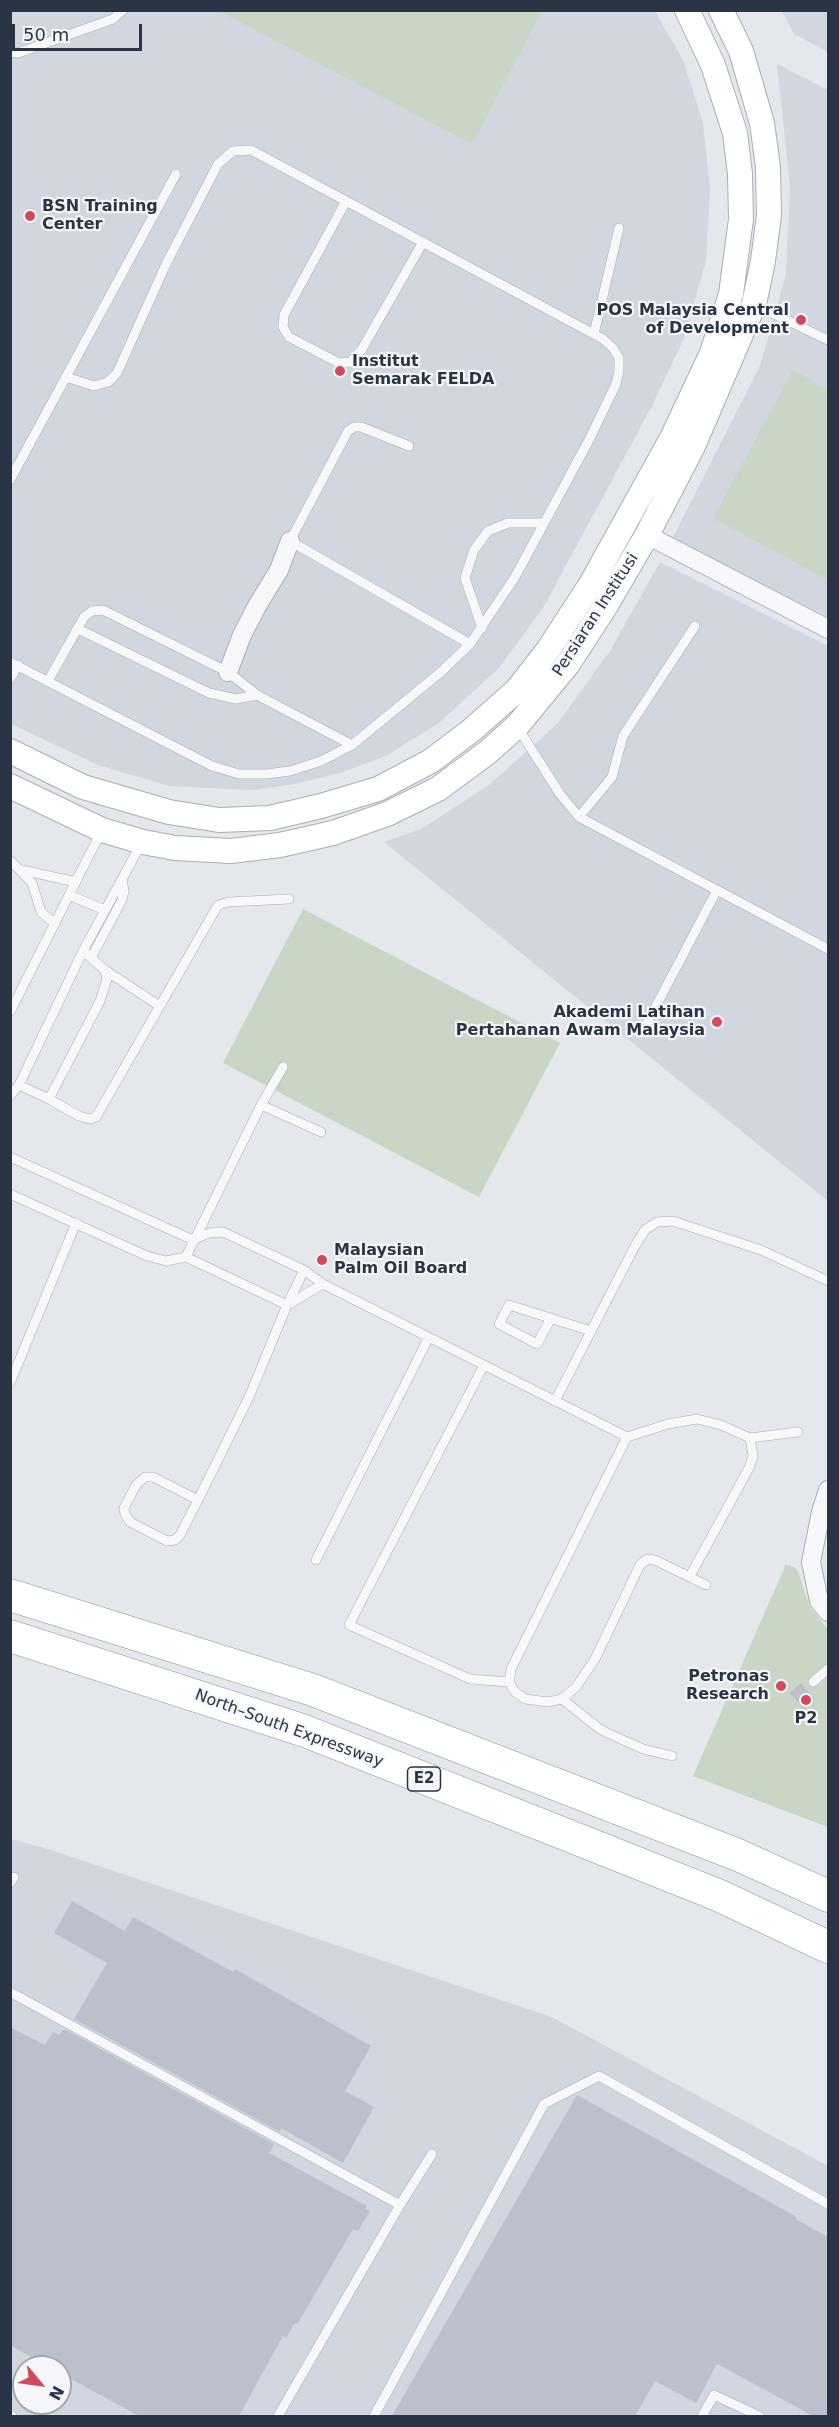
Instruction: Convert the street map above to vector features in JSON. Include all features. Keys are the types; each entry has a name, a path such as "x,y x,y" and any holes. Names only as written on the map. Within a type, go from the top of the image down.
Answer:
{"highway":[{"path":"10,1595 313,1690 738,1855 828,1896"},
{"name":"North–South Expressway","path":"10,1636 305,1731 718,1895 828,1947"}],"street":[{"name":"Persiaran Institusi","path":"10,751 83,787 169,812 219,820 270,818 378,789 431,761 473,729 517,690 548,650 591,584 672,438 712,353 731,294 741,219 740,174 735,133 713,65 687,10"},
{"name":"Persiaran Institusi","path":"10,786 102,830 143,842 175,848 231,851 280,845 333,833 387,814 438,789 488,752 517,726 567,664 605,607 647,535 693,446 754,304 769,215 768,167 762,123 741,51 721,10"},
{"path":"647,535 828,629"},
{"path":"228,672 242,635 279,570 290,541"},
{"path":"828,1492 811,1562 819,1601 828,1612"}],"lane":[{"path":"10,52 18,53 113,19 123,10"},
{"path":"10,679 14,664 212,766 239,774 290,771 321,761 352,745 442,671 470,644 482,628 515,577 589,440 618,378 619,358 613,348 594,334 251,150 233,151 218,164 167,262 117,372 108,382 94,386 66,377"},
{"path":"10,480 176,174"},
{"path":"345,201 284,315 283,327 289,337 339,363 351,362 362,349 423,242"},
{"path":"594,334 619,228"},
{"path":"754,304 828,340"},
{"path":"409,446 361,427 354,427 348,431 290,541 470,644"},
{"path":"482,628 465,578 474,550 488,531 508,523 544,523"},
{"path":"48,681 84,617 92,611 103,610 228,672 257,695 352,745"},
{"path":"579,817 612,777 623,736 695,626"},
{"path":"78,629 208,693 236,699 257,695"},
{"path":"517,726 560,794 579,817 828,949"},
{"path":"10,1012 102,830"},
{"path":"10,1096 19,1085 83,951 143,842"},
{"path":"10,860 32,883 41,912 55,924"},
{"path":"22,870 76,882"},
{"path":"91,958 122,900 124,891 122,879"},
{"path":"646,1024 717,890"},
{"path":"69,895 105,910"},
{"path":"19,1085 79,1116 90,1119 96,1117 158,1005 218,905 229,902 289,899"},
{"path":"83,951 105,970 158,1005"},
{"path":"49,1099 100,1001 107,979 105,970"},
{"path":"186,1257 261,1105 283,1067"},
{"path":"261,1105 321,1132"},
{"path":"10,1157 194,1240 209,1233 223,1232 304,1270 323,1284 627,1437 668,1424 697,1419 721,1425 750,1438 798,1432"},
{"path":"10,1194 147,1256 166,1261 186,1257 287,1305"},
{"path":"555,1401 635,1246 645,1230 657,1222 673,1221 761,1250 828,1281"},
{"path":"10,1383 76,1223"},
{"path":"198,1500 153,1477 145,1477 136,1485 124,1508 130,1522 167,1541 175,1540 180,1535 198,1500 250,1395 304,1270"},
{"path":"287,1305 323,1284"},
{"path":"551,1318 537,1344 499,1324 509,1305 551,1318 591,1331"},
{"path":"316,1560 429,1337"},
{"path":"484,1365 348,1625 470,1679 509,1682"},
{"path":"627,1437 518,1654 511,1669 509,1682 515,1692 525,1699 548,1702 562,1698 576,1687 595,1659 640,1565 647,1559 655,1560 706,1585"},
{"path":"690,1576 749,1468 753,1456 750,1438"},
{"path":"813,1682 828,1669"},
{"path":"562,1698 601,1730 643,1749 672,1756"},
{"path":"10,1992 400,2205"},
{"path":"374,2416 544,2104 599,2076 828,2204"},
{"path":"278,2416 432,2154"},
{"path":"702,2416 714,2395 759,2416"}],"shaded area":[{"name":"Institut Semarak FELDA","path":"10,11 655,11 683,60 703,123 710,188 706,261 684,338 653,404 543,608 498,669 440,722 386,756 340,773 295,784 253,790 169,786 98,765 11,724"},
{"path":"782,11 828,11 828,52 794,34"},
{"name":"POS Malaysia Central of Development","path":"777,64 828,90 828,617 672,539 760,366 786,274 790,186"},
{"name":"Akademi Latihan Pertahanan Awam Malaysia","path":"660,562 828,646 828,1201 384,842 421,829 489,785 558,723 610,651"},
{"path":"11,1839 48,1849 552,2017 828,2166 828,2416 11,2416"}],"green space":[{"path":"219,10 542,11 472,144"},
{"path":"793,370 828,390 828,580 713,518"},
{"path":"303,909 560,1043 479,1197 223,1063"},
{"name":"Petronas Research","path":"786,1564 797,1569 810,1607 828,1630 828,1827 693,1776"}],"building":[{"path":"801,1683 815,1699 804,1709 790,1693"},
{"path":"72,1901 125,1931 133,1917 233,1972 235,1969 371,2046 345,2091 374,2107 343,2163 281,2128 280,2132 74,2019 107,1963 54,1933"},
{"path":"10,2027 45,2045 53,2032 59,2035 63,2030 68,2031 274,2144 269,2153 367,2206 365,2209 370,2211 358,2231 353,2229 298,2323 294,2324 286,2338 283,2336 239,2416 139,2416 72,2380 72,2355 28,2355 10,2345"},
{"path":"577,2095 795,2216 797,2220 828,2237 828,2416 813,2416 717,2364 696,2403 655,2381 635,2416 392,2416"}],"place":[{"name":"BSN Training Center","path":"30,216"},
{"name":"POS Malaysia Central of Development","path":"801,320"},
{"name":"Institut Semarak FELDA","path":"340,371"},
{"name":"Akademi Latihan Pertahanan Awam Malaysia","path":"717,1022"},
{"name":"Malaysian Palm Oil Board","path":"322,1260"},
{"name":"Petronas Research","path":"781,1686"},
{"name":"P2","path":"806,1700"}]}
